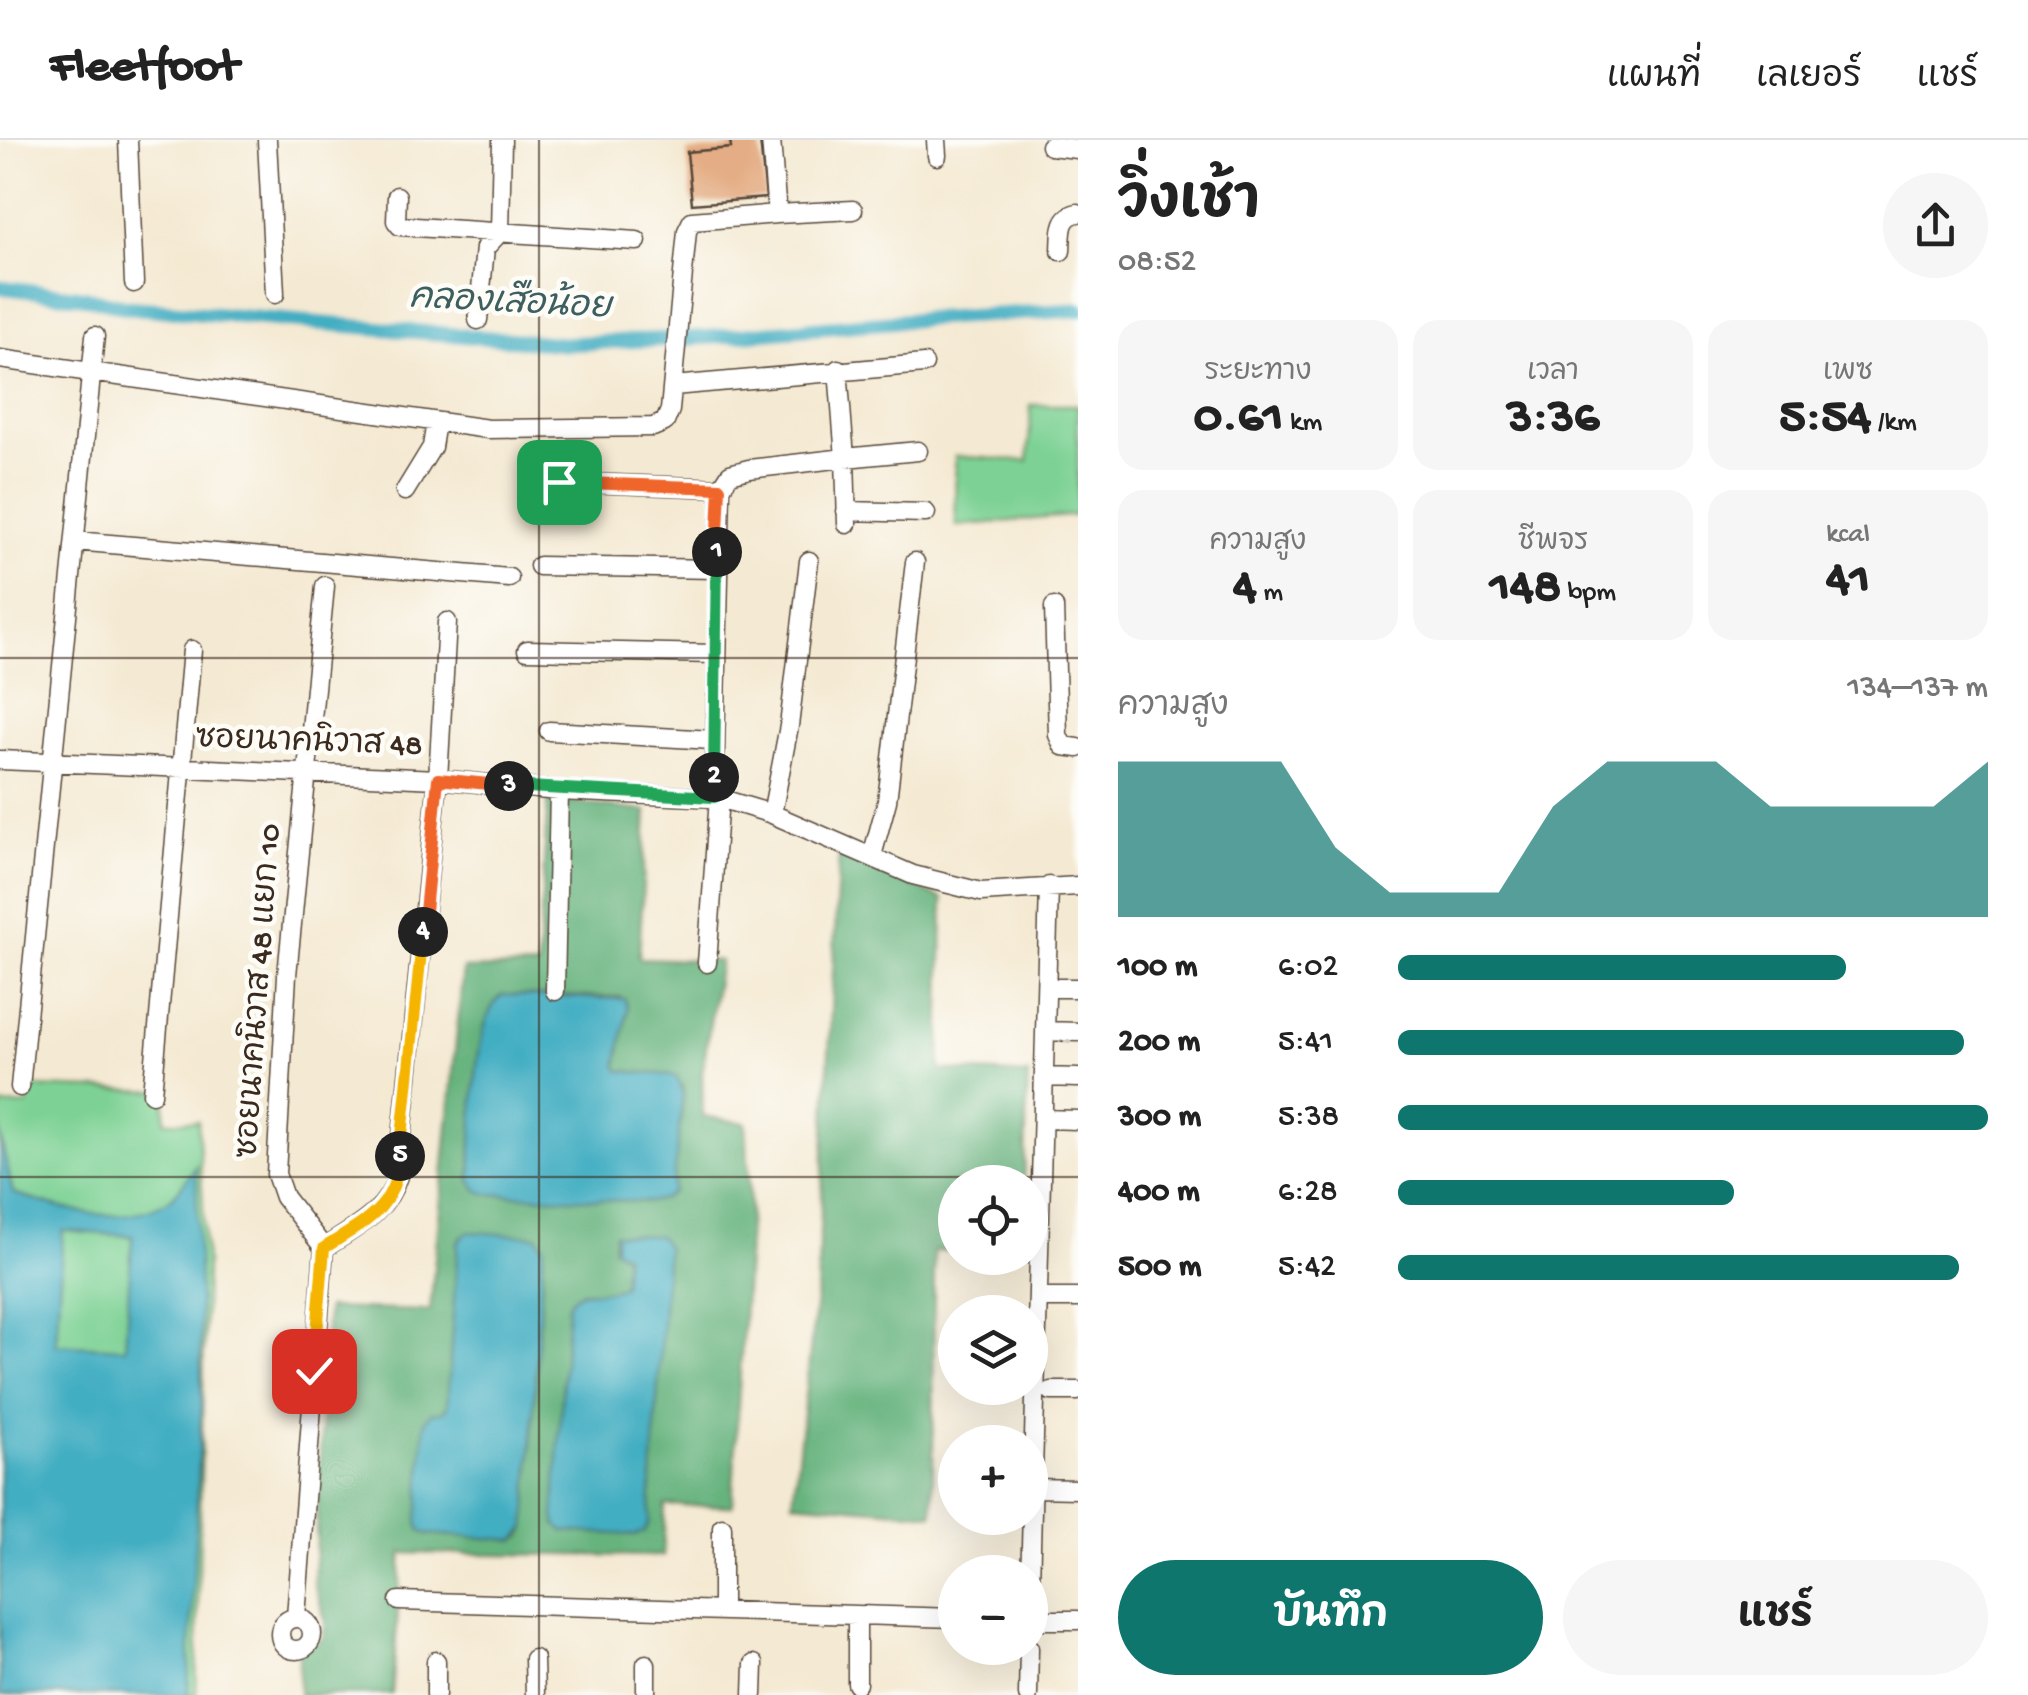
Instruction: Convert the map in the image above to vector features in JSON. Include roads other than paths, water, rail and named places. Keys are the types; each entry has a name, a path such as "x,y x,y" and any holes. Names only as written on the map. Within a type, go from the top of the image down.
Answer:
{"street":[{"path":"128,140 134,284"},
{"path":"267,140 275,294"},
{"path":"478,320 485,248 500,232 502,140"},
{"path":"771,140 778,214"},
{"path":"1050,146 1078,149"},
{"path":"397,196 396,221 400,226 638,241"},
{"path":"0,359 488,429 653,428 665,422 673,386 687,231 692,221 853,210"},
{"path":"1061,250 1063,223 1070,214 1078,212"},
{"path":"20,1088 95,336"},
{"path":"673,386 924,364"},
{"path":"838,370 847,517 926,514"},
{"path":"405,492 432,446 436,422"},
{"path":"706,963 716,798 720,488 730,474 750,469 918,451"},
{"path":"559,482 720,488"},
{"path":"74,541 509,578"},
{"path":"772,814 789,726 810,561"},
{"path":"872,856 886,801 915,562"},
{"path":"539,566 716,570"},
{"name":"ซอยนาคนิวาส 48 แยก 10","path":"324,1248 284,1196 276,1174 287,975 325,586"},
{"path":"1054,607 1058,735 1063,746 1078,748"},
{"path":"296,1618 324,1248 382,1209 398,1176 438,779 447,622"},
{"path":"152,1094 192,650"},
{"path":"527,650 716,654"},
{"path":"549,731 714,740"},
{"name":"ซอยนาคนิวาส 48","path":"0,760 438,779 559,791 716,798 772,814 913,875 980,892 1078,886"},
{"path":"555,990 559,791"},
{"path":"1038,1295 1049,886"},
{"path":"1047,988 1078,988"},
{"path":"1046,1031 1078,1032"},
{"path":"1044,1077 1078,1078"},
{"path":"1043,1118 1078,1120"},
{"path":"1048,1298 1078,1298"},
{"path":"1051,1391 1078,1392"},
{"path":"1048,1488 1078,1489"},
{"path":"722,1527 722,1612"},
{"path":"398,1601 938,1618"},
{"path":"856,1616 856,1684"},
{"path":"1048,1620 1078,1620"},
{"path":"534,1659 535,1695"},
{"path":"436,1661 436,1695"},
{"path":"646,1664 646,1695"},
{"path":"753,1695 754,1664"},
{"path":"1028,1695 1029,1665"}],"water":[{"path":"502,995 625,999 628,1009 617,1066 621,1071 671,1075 677,1078 683,1095 672,1192 649,1202 486,1194 476,1189 471,1181 479,1054 492,1008"},
{"path":"0,1135 13,1193 89,1213 109,1215 148,1210 178,1191 196,1166 202,1398 188,1695 0,1695","holes":["63,1231 132,1236 125,1348 56,1344"]},
{"path":"468,1232 537,1236 544,1246 526,1528 515,1540 427,1534 418,1523 425,1421 431,1413 447,1408 458,1242"},
{"path":"615,1234 659,1236 667,1248 649,1522 645,1531 636,1535 563,1531 554,1516 568,1304 579,1293 608,1291 623,1285 625,1255 614,1249"}],"waterway":[{"name":"คลองเสือน้อย","path":"0,287 89,298 126,307 563,344 1078,310"}]}
